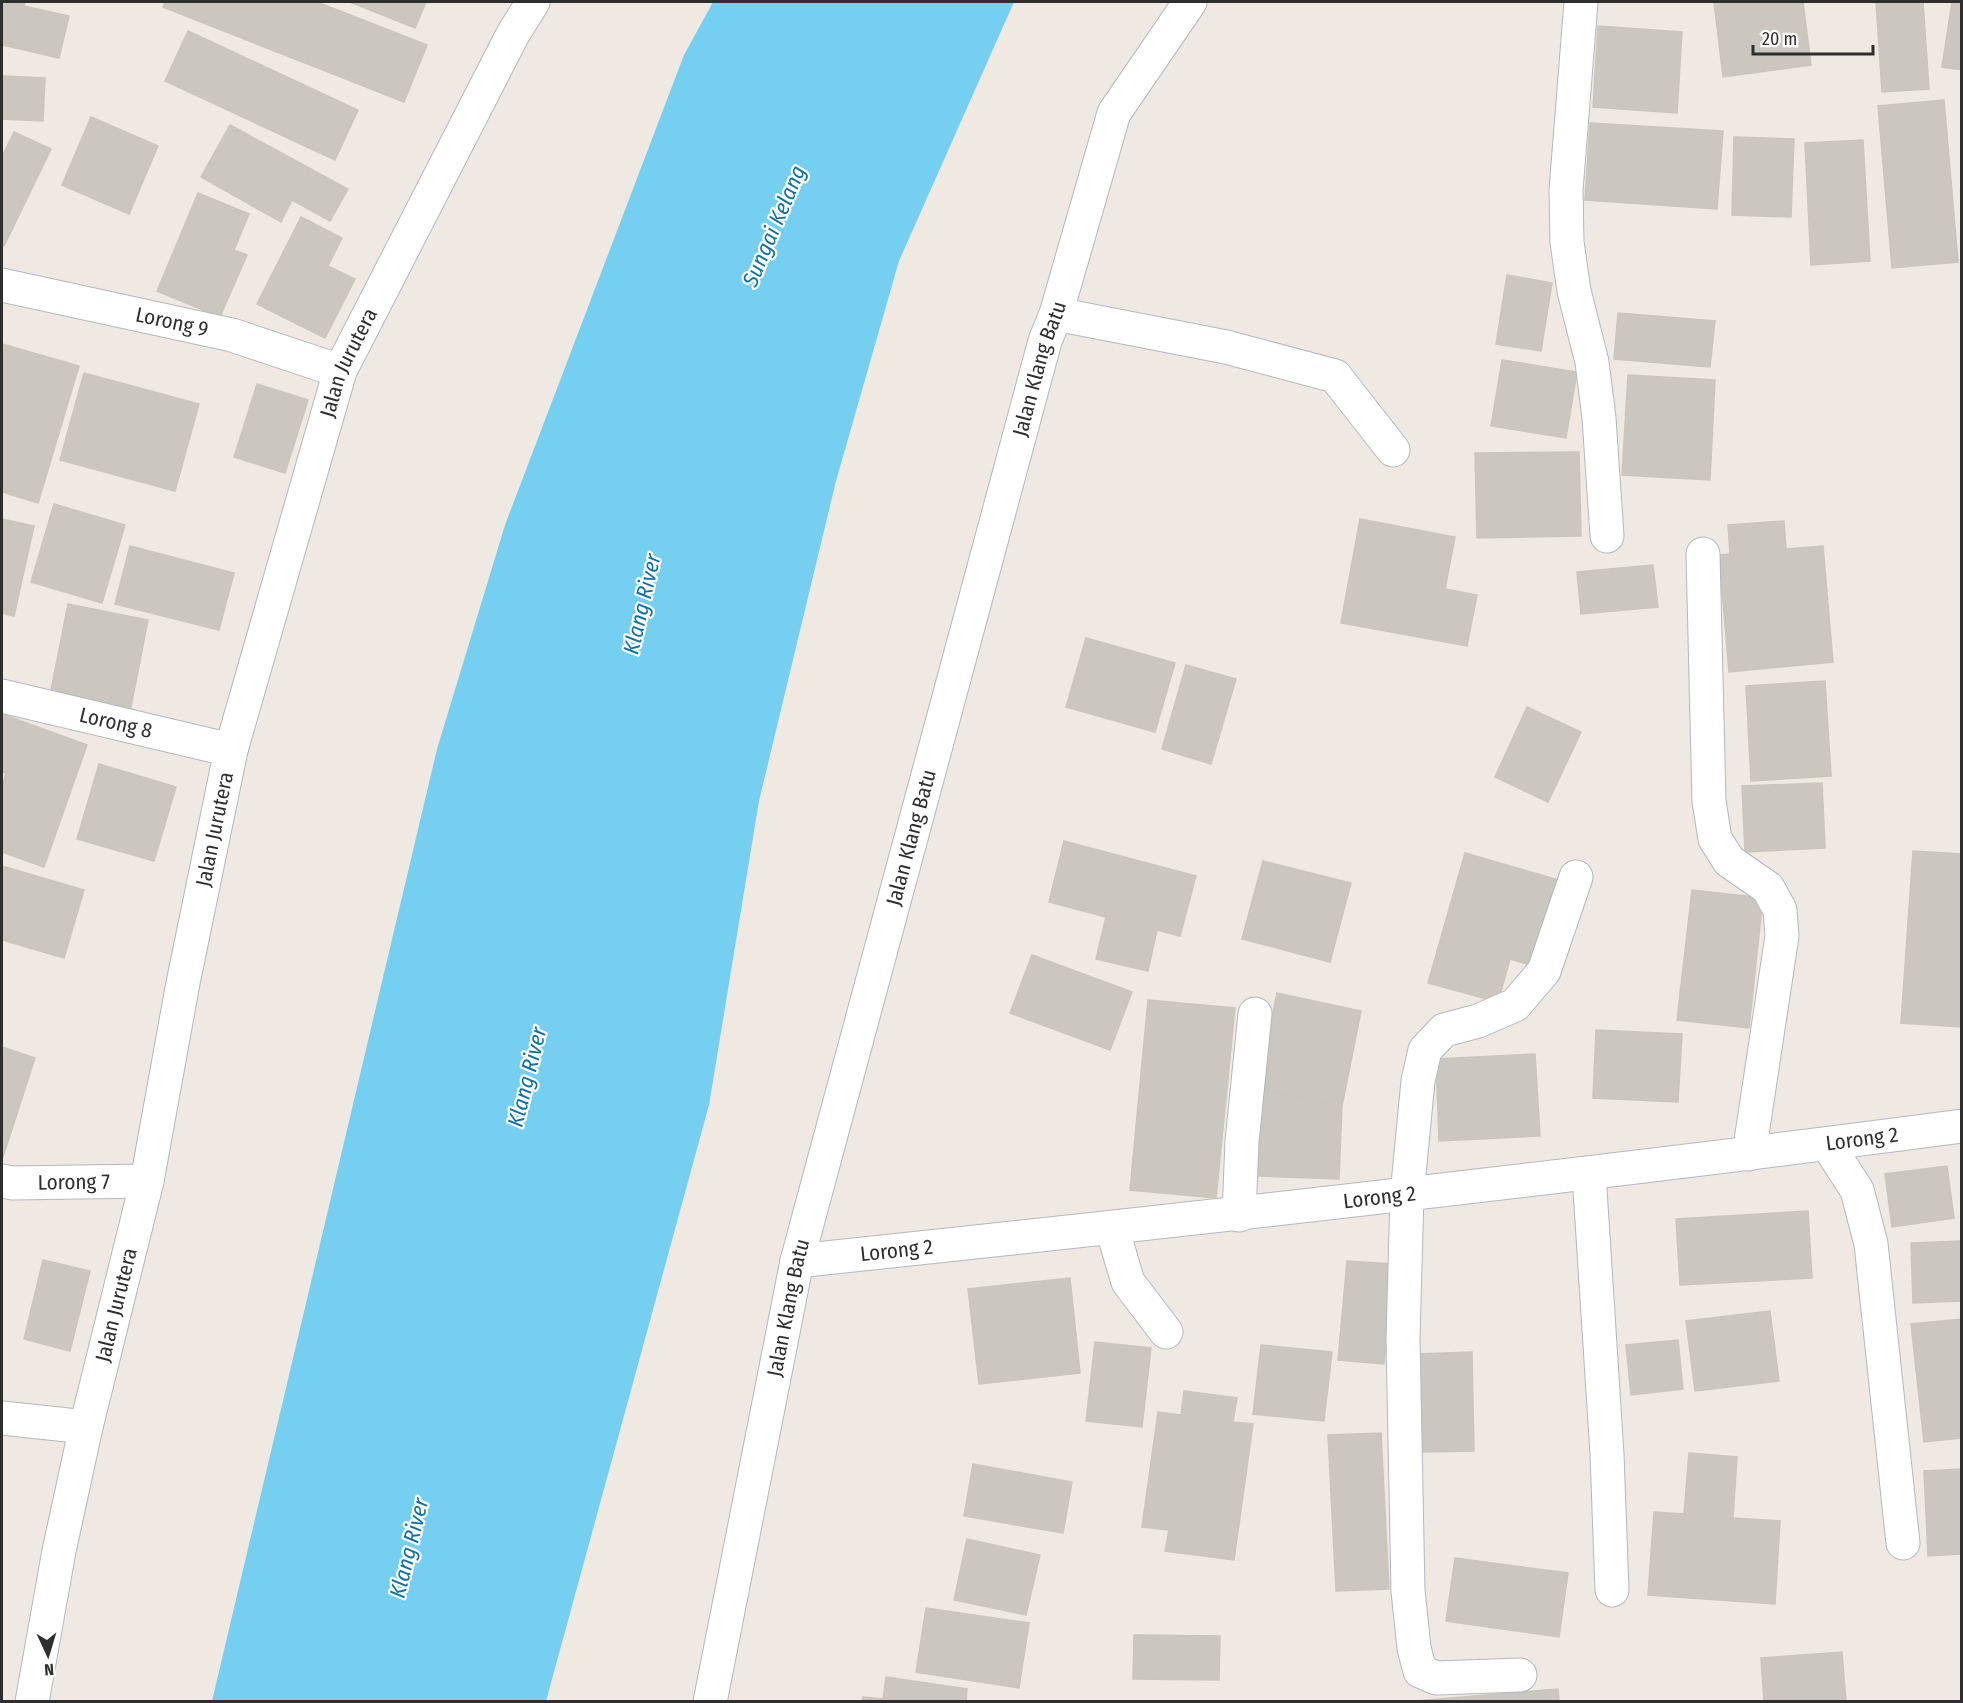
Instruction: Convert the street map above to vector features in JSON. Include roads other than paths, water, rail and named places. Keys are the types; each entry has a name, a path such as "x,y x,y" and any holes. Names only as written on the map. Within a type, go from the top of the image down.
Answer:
{"street":[{"name":"Jalan Jurutera","path":"32,1701 59,1551 86,1427 147,1181 183,983 231,750 340,371 513,34 533,2"},
{"name":"Jalan Klang Batu","path":"710,1701 797,1262 1039,364 1056,314 1114,113 1190,2"},
{"path":"1581,2 1566,190 1567,242 1574,291 1592,362 1599,418 1607,536"},
{"name":"Lorong 9","path":"2,285 232,335 340,371"},
{"path":"1056,314 1226,347 1335,376 1393,450"},
{"path":"1703,555 1709,801 1715,839 1729,861 1768,888 1780,910 1782,936 1749,1154"},
{"name":"Lorong 8","path":"2,696 231,750"},
{"path":"1520,1675 1436,1678 1420,1671 1414,1648 1408,1591 1403,1339 1407,1195 1418,1081 1425,1050 1444,1030 1478,1021 1515,1005 1544,971 1576,877"},
{"path":"1239,1215 1242,1141 1255,1014"},
{"name":"Lorong 2","path":"797,1262 1239,1215 1588,1174 1962,1126"},
{"path":"1827,1144 1857,1190 1871,1244 1904,1543"},
{"path":"1588,1174 1607,1454 1612,1590"},
{"name":"Lorong 7","path":"2,1181 13,1184 147,1181"},
{"path":"1112,1228 1128,1282 1166,1332"},
{"path":"2,1419 86,1427"}],"water":[{"path":"713,2 1014,2 899,261 836,481 759,801 709,1105 546,1701 212,1701 437,749 505,525 684,55"}],"water label":[{"name":"Sungai Kelang","path":"774,226"},
{"name":"Klang River","path":"642,604"},
{"name":"Klang River","path":"527,1077"},
{"name":"Klang River","path":"409,1548"}]}
